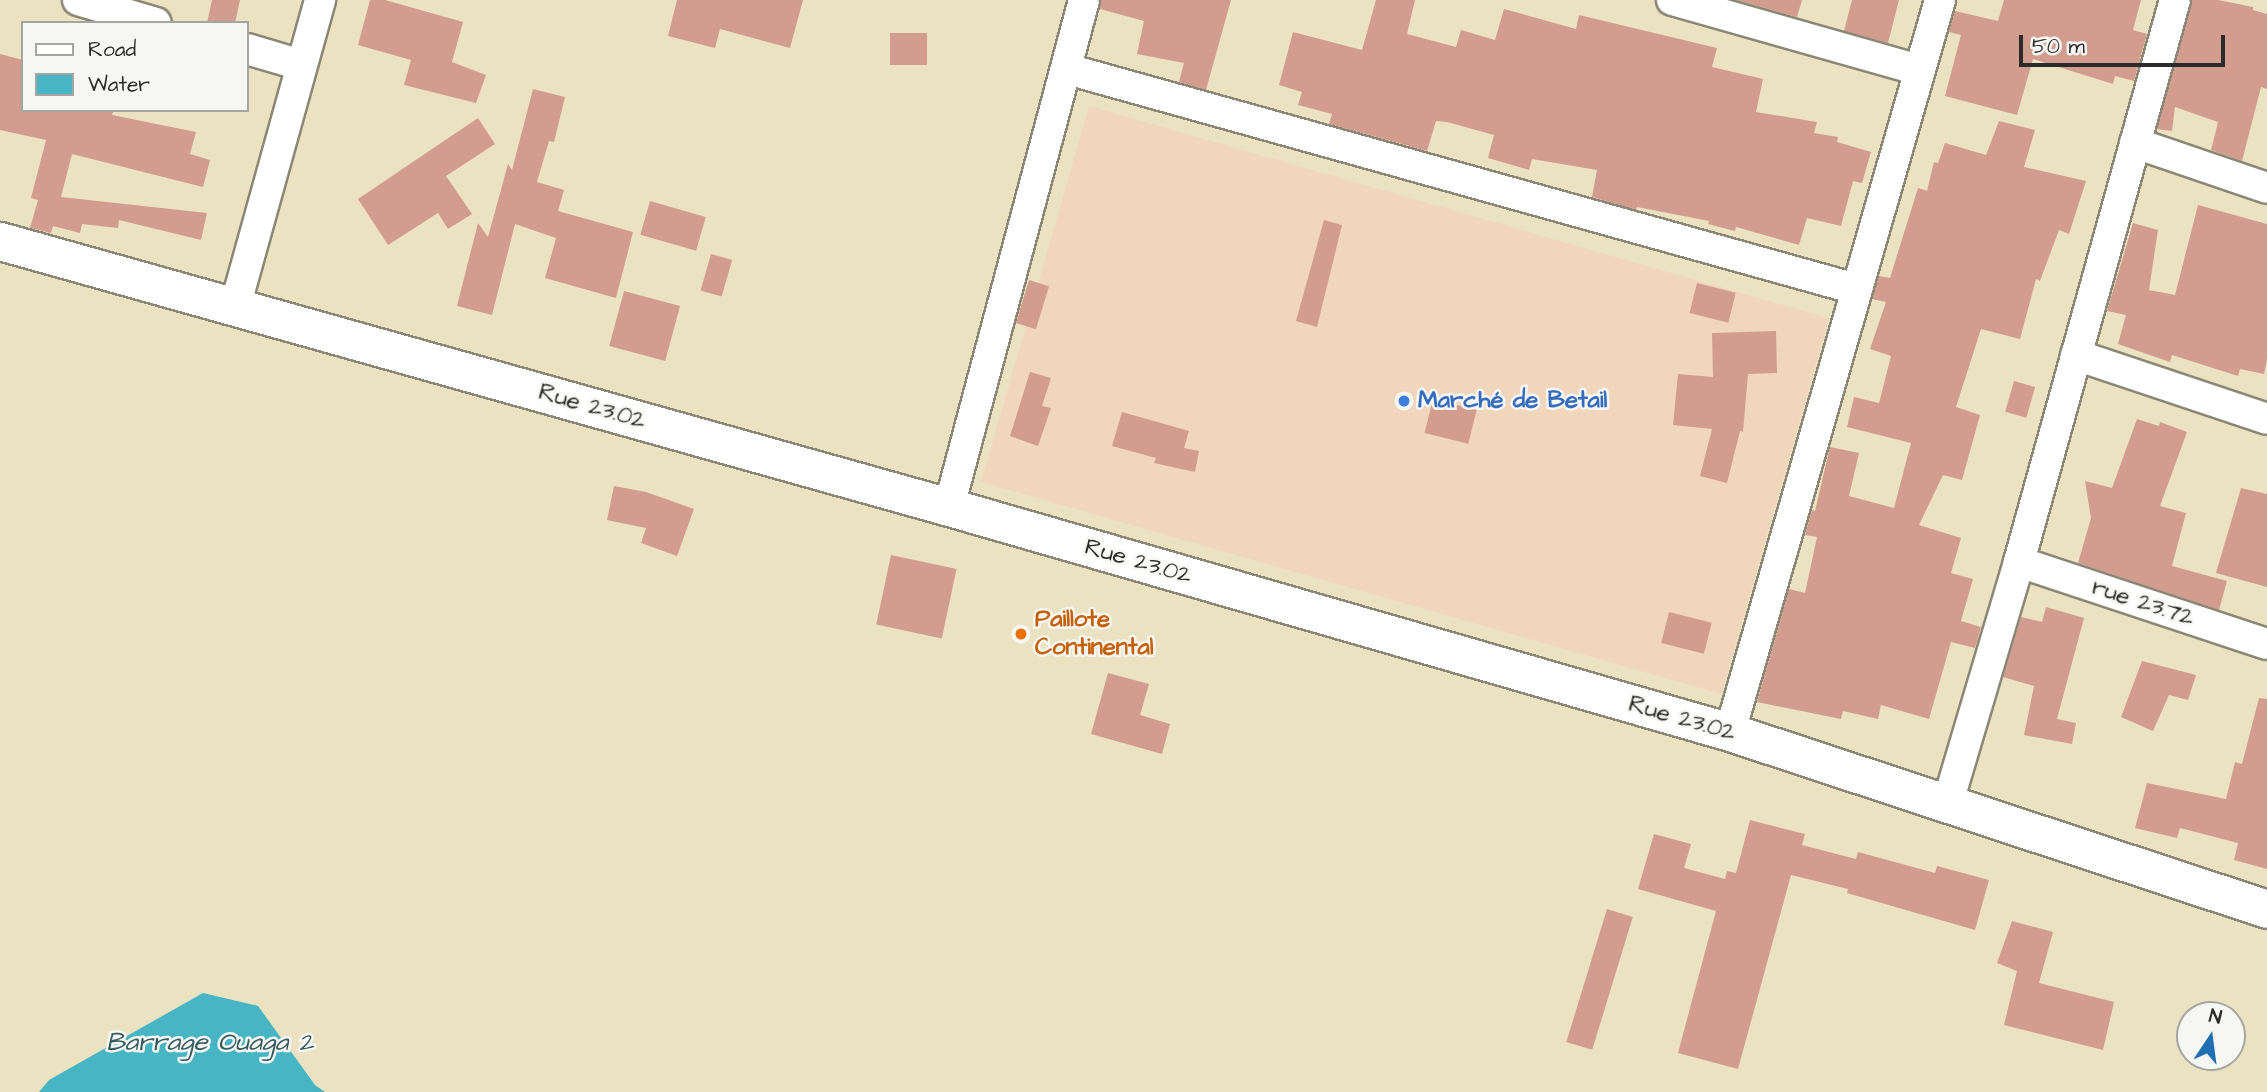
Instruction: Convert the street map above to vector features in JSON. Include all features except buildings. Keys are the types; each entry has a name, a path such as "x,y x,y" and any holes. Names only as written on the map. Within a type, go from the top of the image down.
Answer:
{"street":[{"path":"78,0 149,21"},
{"path":"235,307 320,0"},
{"path":"949,508 1084,0"},
{"path":"1672,0 1919,70"},
{"path":"1730,732 1940,0"},
{"path":"1948,802 2019,562 2175,0"},
{"path":"248,49 300,65"},
{"path":"1067,69 1856,289"},
{"path":"2135,143 2267,188"},
{"name":"Rue 23.02","path":"0,241 949,508 1730,732 2267,909"},
{"path":"2076,355 2267,419"},
{"name":"rue 23.72","path":"2019,562 2267,644"}],"shaded area":[{"name":"Marché de Betail","path":"1089,106 1829,318 1721,694 981,482"}],"water":[{"name":"Barrage Ouaga 2","path":"203,993 258,1006 315,1085 325,1092 39,1092 49,1080"}],"place":[{"name":"Marché de Betail","path":"1404,401"},
{"name":"Paillote Continental","path":"1021,634"}]}
